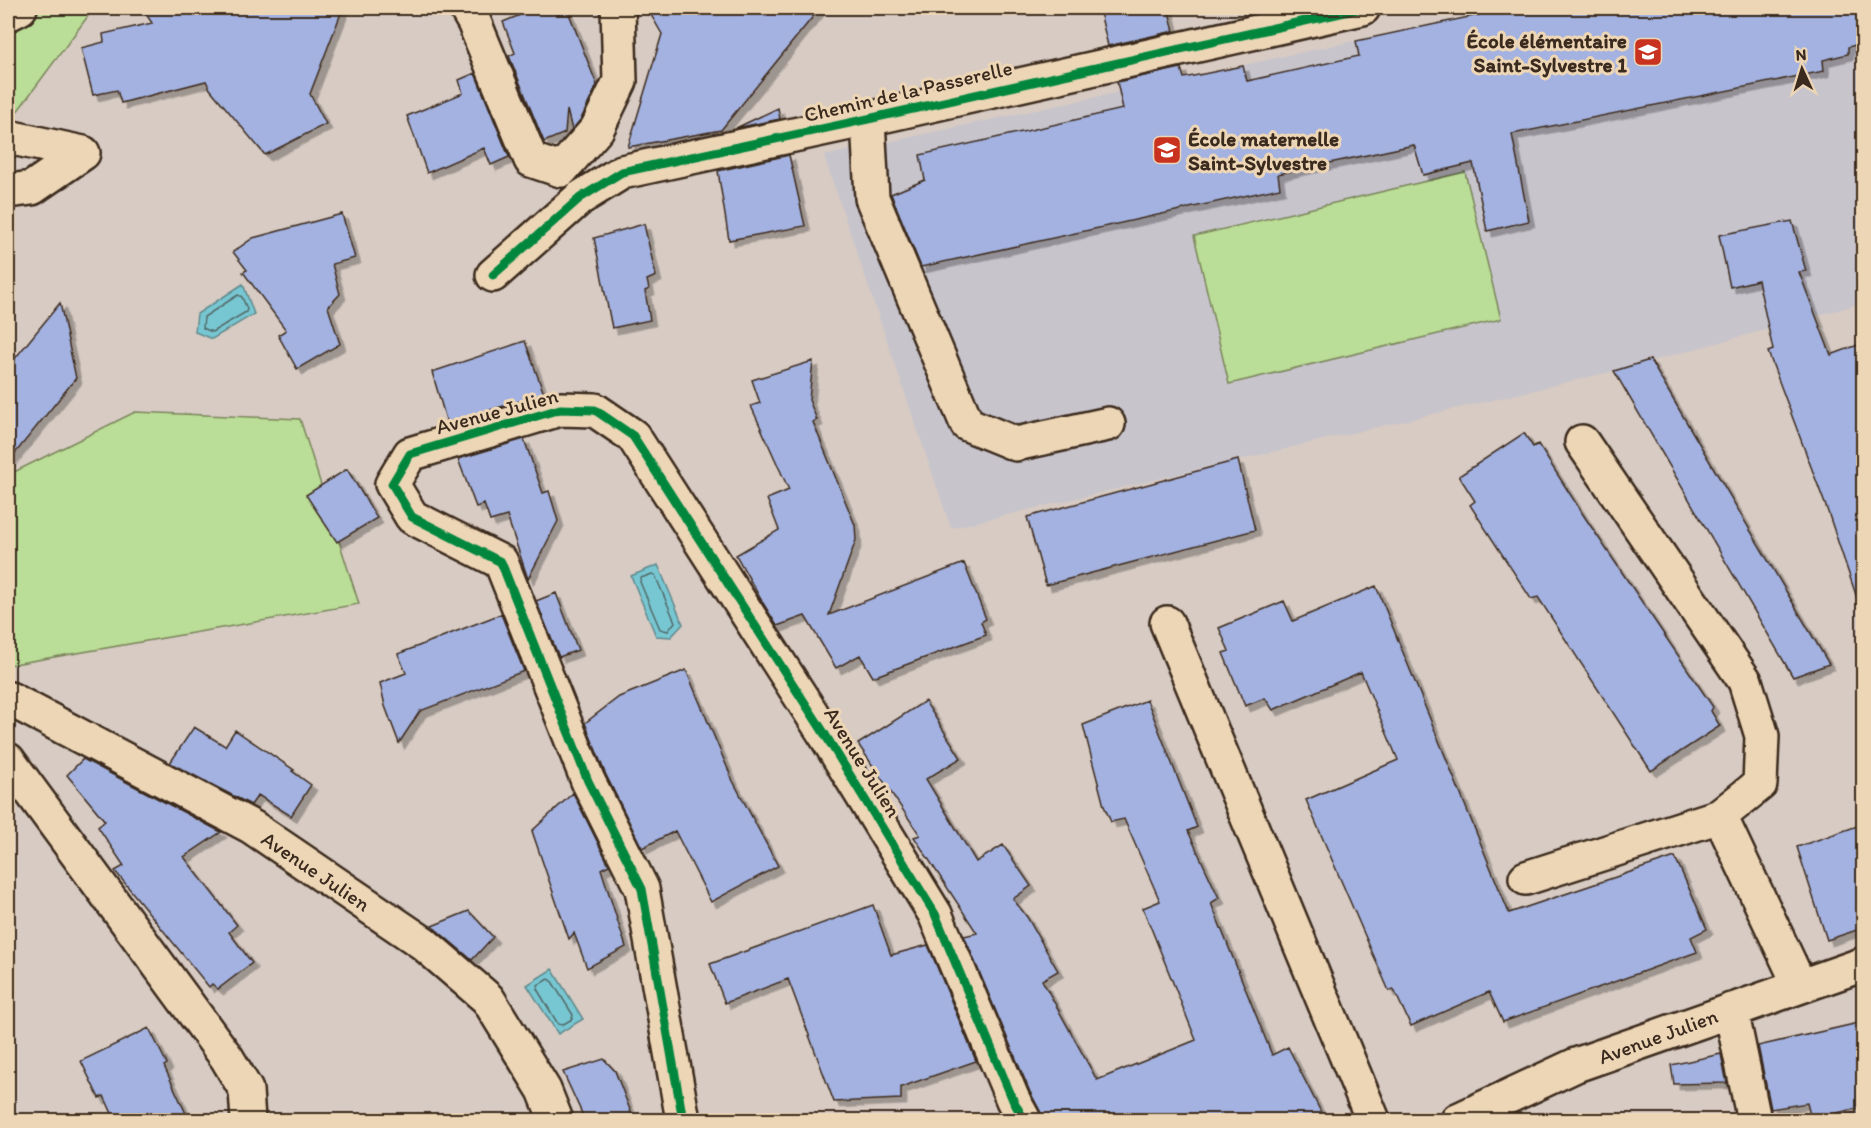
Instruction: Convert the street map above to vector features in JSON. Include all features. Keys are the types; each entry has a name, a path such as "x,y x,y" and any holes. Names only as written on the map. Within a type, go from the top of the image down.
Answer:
{"street":[{"path":"8,14 20,8"},
{"path":"466,8 474,22 531,160 561,170 597,129 620,81 618,8"},
{"name":"Chemin de la Passerelle","path":"493,275 580,198 622,172 1363,8"},
{"path":"868,119 872,198 967,424 1016,444 1108,424"},
{"path":"8,137 83,153 32,188 8,191"},
{"name":"Avenue Julien","path":"683,1120 642,889 588,781 501,562 412,517 392,484 410,454 560,409 595,410 633,436 826,736 935,914 1013,1100 1024,1120"},
{"path":"1526,878 1720,816 1760,784 1762,736 1745,681 1582,442"},
{"path":"1167,623 1373,1120"},
{"name":"Avenue Julien","path":"8,701 10,699 252,827 423,943 488,999 544,1090 556,1120"},
{"path":"8,760 227,1058 246,1090 248,1120"},
{"path":"1720,816 1800,986"},
{"name":"Avenue Julien","path":"1458,1120 1576,1065 1863,964"},
{"path":"1731,1010 1754,1120"}],"shaded area":[{"path":"1507,8 1863,8 1863,303 1614,371 951,528 824,156"}],"green space":[{"path":"8,8 94,8 8,124"},
{"path":"1465,172 1501,319 1229,384 1194,236"},
{"path":"135,412 300,419 359,604 8,665 8,475"}],"water":[{"path":"243,284 254,314 212,339 195,332 197,314"},
{"path":"658,565 683,624 671,637 656,636 631,576"},
{"path":"552,969 583,1019 558,1034 527,985"}],"building":[{"path":"142,8 343,8 310,94 326,124 265,155 210,89 206,81 121,103 117,90 93,95 81,48 104,42 103,34 152,23"},
{"path":"537,8 555,8 558,14 568,11 597,85 581,119 572,130 567,110 565,133 544,142 509,56 515,53 503,22"},
{"path":"647,8 820,8 721,130 628,147 662,34"},
{"path":"1099,8 1168,8 1174,31 1108,46"},
{"path":"1511,8 1863,8 1863,43 1848,47 1848,54 1823,60 1824,71 1512,134 1529,221 1487,231 1473,163 1423,175 1414,145 1278,174 1280,188 921,267 891,194 925,180 920,155 1123,109 1117,82 1181,68 1184,78 1243,66 1247,81 1359,56 1356,41"},
{"path":"475,73 509,157 491,165 484,148 427,173 407,116 463,93 459,80"},
{"path":"778,108 780,119 736,128"},
{"path":"789,155 805,226 729,240 718,171"},
{"path":"342,214 355,258 332,264 340,294 328,307 340,344 297,369 278,335 286,330 243,272 247,270 233,252 253,238"},
{"path":"1792,221 1806,271 1799,272 1831,355 1863,343 1863,597 1857,598 1828,512 1768,352 1773,350 1758,280 1730,287 1719,235"},
{"path":"644,224 656,276 647,280 649,289 645,291 650,320 612,328 594,238"},
{"path":"60,303 76,378 8,462 8,367"},
{"path":"525,341 544,394 447,423 432,372"},
{"path":"1650,360 1829,664 1793,677 1614,371"},
{"path":"813,361 809,400 817,420 813,422 855,525 856,540 829,615 964,563 986,619 981,622 986,635 873,677 860,655 836,668 805,616 777,626 736,555 779,530 767,499 789,490 751,406 760,403 752,380"},
{"path":"1524,433 1533,447 1538,444 1713,707 1711,711 1720,726 1651,771 1538,597 1531,599 1470,505 1475,501 1459,476"},
{"path":"524,439 543,493 549,491 558,521 528,579 507,516 490,521 484,504 476,507 458,459"},
{"path":"1238,460 1255,530 1046,585 1027,517"},
{"path":"347,469 377,518 337,542 306,495"},
{"path":"1376,586 1509,913 1675,857 1707,929 1691,937 1697,952 1503,1022 1489,992 1411,1026 1394,990 1389,991 1306,800 1398,760 1361,672 1273,710 1265,698 1245,706 1223,653 1229,651 1219,628 1284,601 1293,621"},
{"path":"556,593 578,650 559,657 536,601"},
{"path":"501,614 524,671 420,711 399,743 385,706 380,683 406,673 398,654"},
{"path":"686,670 733,781 778,866 711,902 675,831 642,848 605,773 585,723 619,697"},
{"path":"1147,700 1197,827 1188,831 1219,898 1211,903 1272,1055 1288,1047 1325,1120 1043,1120 964,936 977,933 914,837 920,835 858,744 925,701 961,758 926,779 976,862 1003,845 1031,886 1013,899 1027,917 1058,971 1042,980 1097,1080 1196,1040 1143,908 1160,901 1124,819 1111,822 1104,806 1083,725"},
{"path":"194,727 225,746 235,730 294,770 292,771 311,785 291,816 258,795 251,805 170,763"},
{"path":"83,759 221,832 184,857 237,925 229,932 252,963 218,989 212,984 209,987 115,871 124,866 98,827 105,821 67,775"},
{"path":"573,793 609,865 601,869 626,947 587,968 574,933 569,939 532,831"},
{"path":"1863,824 1863,928 1827,940 1797,847"},
{"path":"873,905 891,955 928,945 976,1061 901,1087 901,1099 834,1102 788,979 725,1003 710,964"},
{"path":"469,911 493,937 472,960 432,926"},
{"path":"1863,1022 1863,1107 1811,1119 1807,1103 1771,1109 1758,1046"},
{"path":"149,1028 167,1064 164,1066 189,1120 115,1120 104,1096 99,1098 81,1061"},
{"path":"1721,1054 1727,1083 1674,1084 1671,1065"},
{"path":"604,1059 615,1071 634,1120 585,1120 563,1072"}],"cycle path":[{"path":"493,275 580,198 622,172 1363,8"},
{"path":"683,1120 642,889 588,781 501,562 412,517 392,484 410,454 560,409 595,410 633,436 826,736 935,914 1013,1100 1024,1120"}],"place":[{"name":"École élémentaire Saint-Sylvestre 1","path":"1648,52"},
{"name":"École maternelle Saint-Sylvestre","path":"1167,150"}]}
